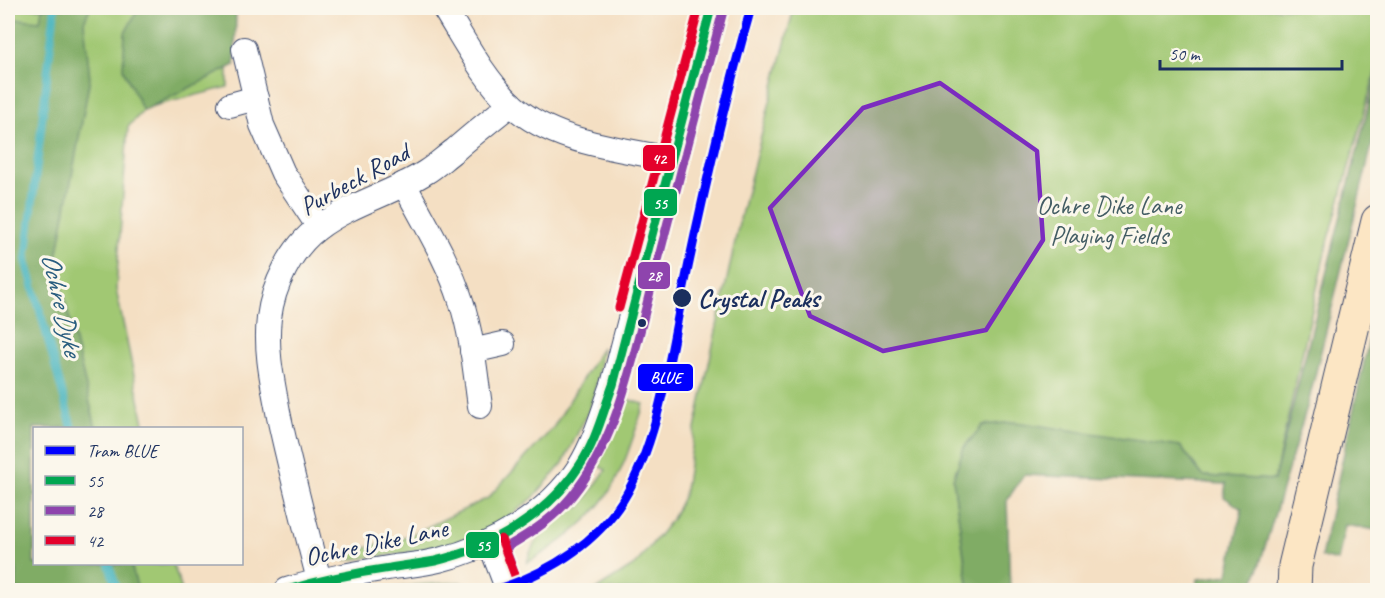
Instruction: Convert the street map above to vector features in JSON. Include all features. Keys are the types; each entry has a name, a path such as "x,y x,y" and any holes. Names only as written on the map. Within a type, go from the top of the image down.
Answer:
{"street":[{"path":"444,8 485,73 511,104 533,121 558,133 600,145 670,159"},
{"name":"Ochre Dike Lane","path":"286,591 319,580 428,563 490,543 546,506 581,465 613,385 711,8"},
{"path":"243,49 262,125 283,173 319,227"},
{"path":"230,105 256,98"},
{"name":"Purbeck Road","path":"319,580 286,450 270,373 269,318 274,294 297,249 319,227 361,202 404,184 427,171 511,104"},
{"path":"404,184 438,248 461,301 472,351 480,406"},
{"path":"1290,582 1377,221"},
{"path":"472,351 503,344"},
{"path":"490,543 508,591"}],"highlighted area":[{"path":"940,83 1037,151 1043,240 986,330 883,351 810,316 770,208 863,108"}],"green space":[{"path":"8,8 236,8 228,47 228,87 154,106 139,102 143,111 128,127 116,289 145,427 33,427 33,565 173,565 182,590 8,590"},
{"path":"42,8 90,8 84,22 90,78 56,263 96,427 33,427 33,565 131,565 138,590 16,590 17,571 8,545 8,23 19,19 40,21"},
{"path":"139,8 236,8 235,65 143,111 123,69 125,33"},
{"name":"Ochre Dike Lane Playing Fields","path":"794,8 1377,8 1377,66 1324,257 1274,480 1203,476 1180,446 953,479 969,590 595,590 636,564 672,519 684,495 695,429 739,223"},
{"path":"1377,72 1377,125 1309,400 1252,590 1196,590 1198,579 1228,575 1242,509 1224,497 1226,484 1024,475 1007,500 1010,590 969,590 953,479 964,447 983,425 1015,422 1180,446 1203,476 1274,480"},
{"path":"1377,303 1377,530 1345,525 1338,561 1321,557"},
{"path":"602,347 590,408 563,463 533,498 492,530 458,544 346,560 336,556 411,535 488,498 553,428"},
{"path":"626,399 644,404 628,452 612,487 597,508 579,526 527,563 538,538 572,506 579,508 606,470 598,466"},
{"path":"459,582 474,587 457,590 386,590 415,585"}],"waterway":[{"name":"Ochre Dyke","path":"55,8 26,260 72,427"},
{"name":"Ochre Dyke","path":"109,565 117,590"}],"tram line":[{"name":"BLUE","path":"496,590 551,566 584,544 611,516 636,476 655,423 707,179 751,8"}],"transit line":[{"name":"42","path":"619,308 699,8"},
{"name":"55","path":"287,590 351,575 435,561 477,548 517,527 535,514 567,483 586,456 613,385 711,8"},
{"name":"28","path":"519,586 505,548 545,522 571,498 593,465 616,415 633,360 723,11"},
{"name":"42","path":"501,539 519,586"}],"place":[{"name":"Crystal Peaks","path":"682,298"}]}
